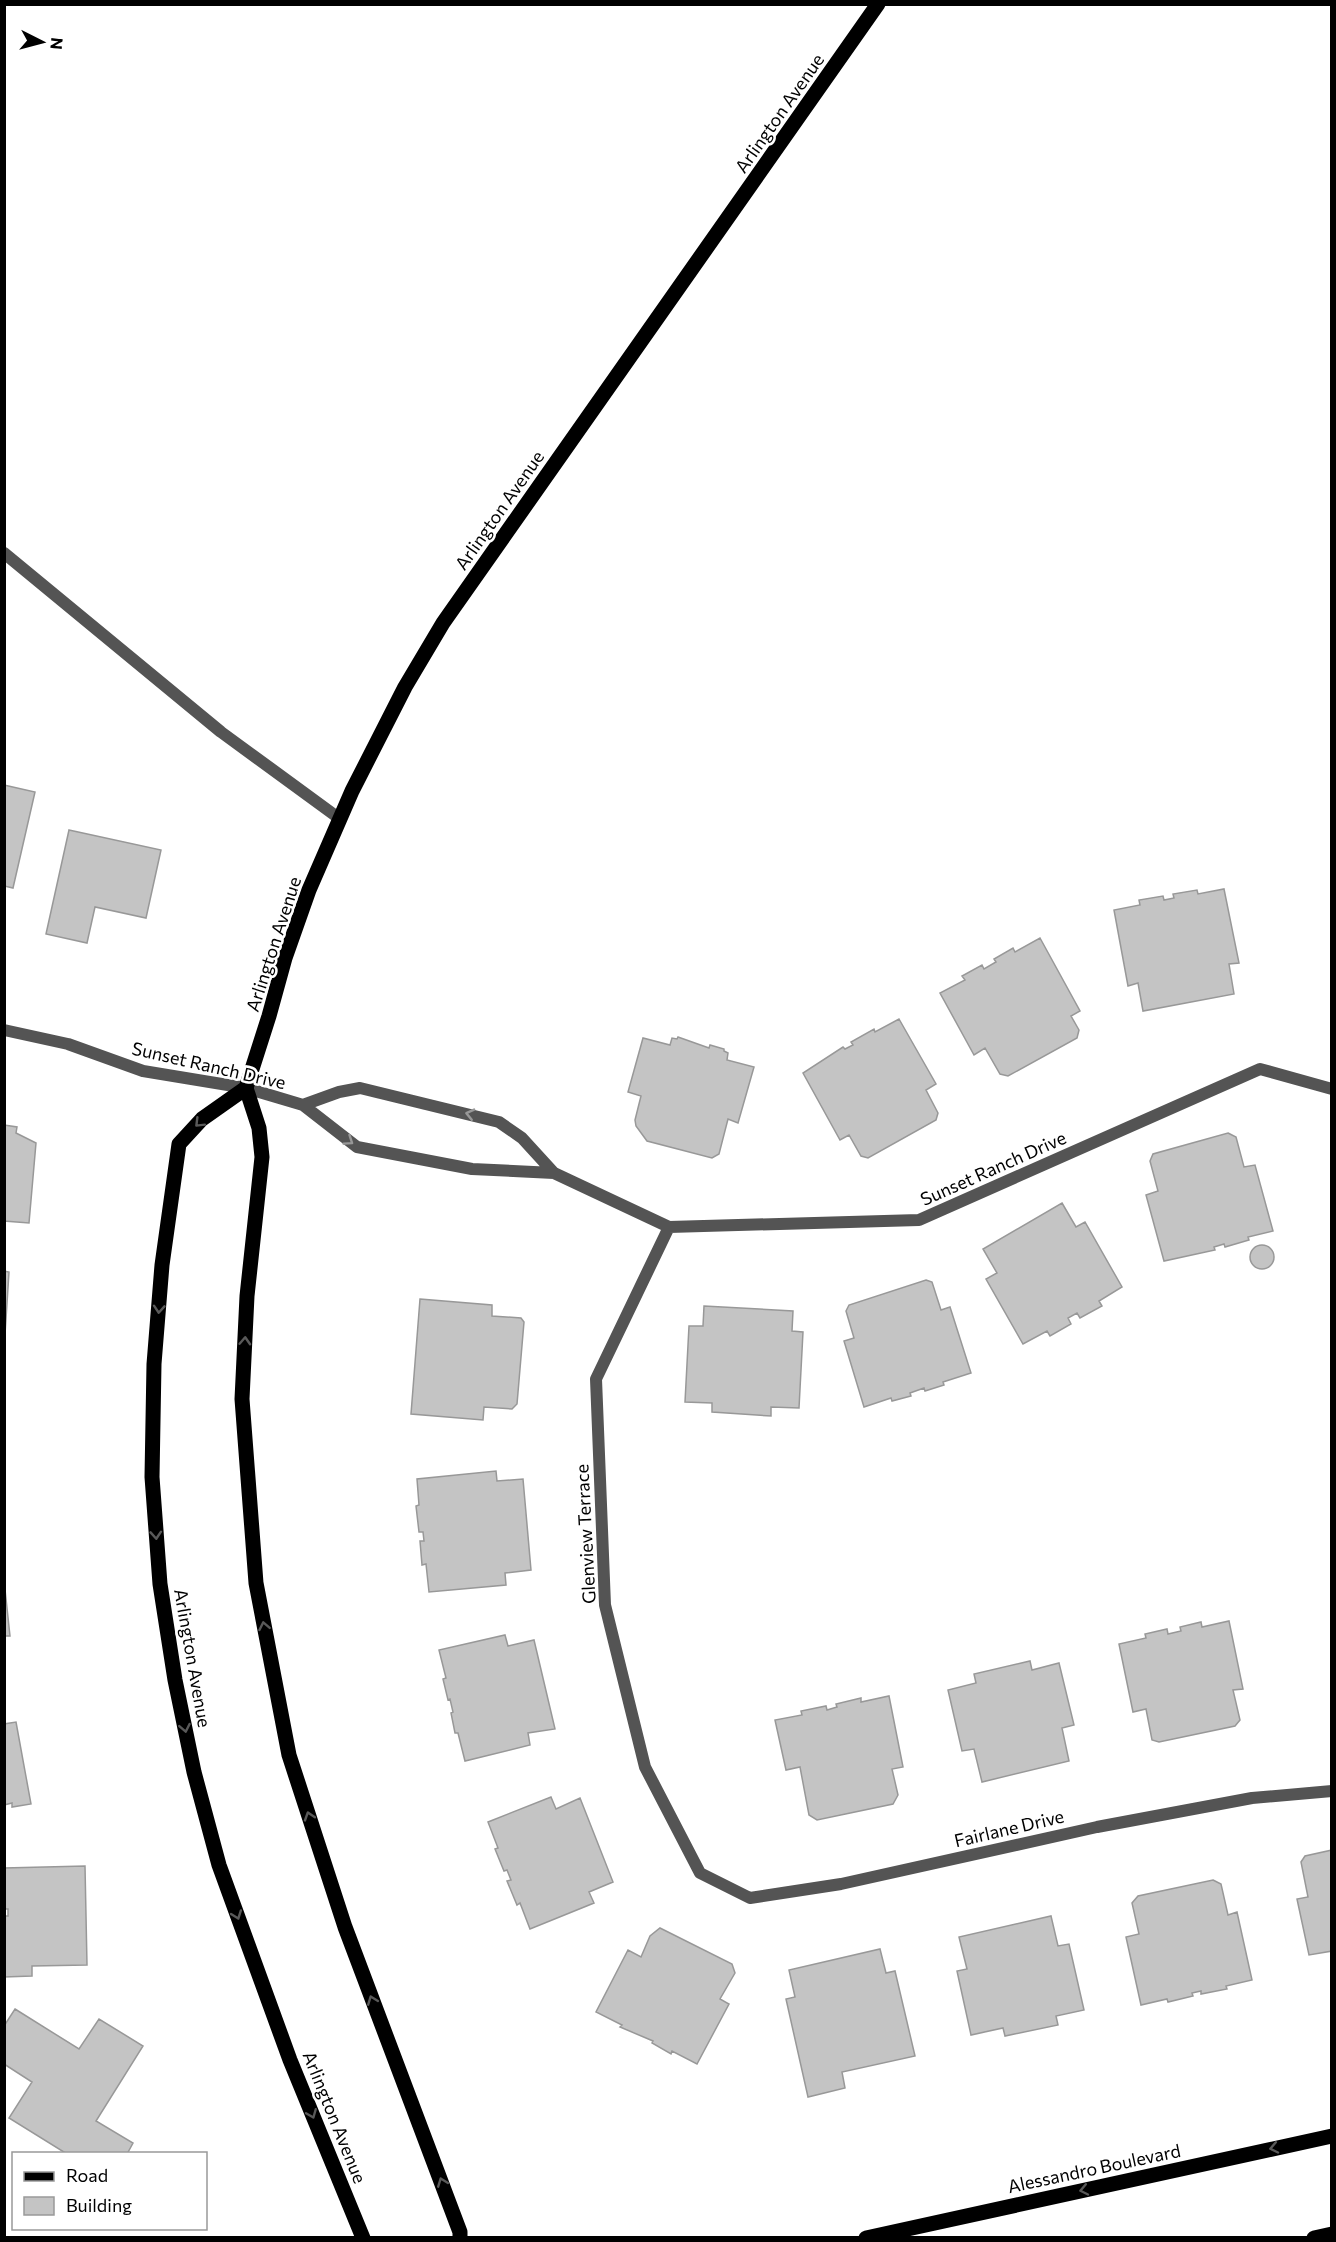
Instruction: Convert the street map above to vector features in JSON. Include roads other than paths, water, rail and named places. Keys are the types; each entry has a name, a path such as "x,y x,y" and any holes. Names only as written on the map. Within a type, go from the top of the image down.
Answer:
{"main road":[{"name":"Arlington Avenue","path":"363,2238 290,2060 219,1865 194,1772 175,1680 160,1584 152,1477 154,1364 162,1264 179,1144 202,1119 246,1088 285,958 309,890 340,819 405,687 443,623 878,4"},
{"path":"246,1088 259,1128 262,1157 247,1296 242,1399 256,1583 289,1755 345,1927 460,2232 460,2238"},
{"name":"Alessandro Boulevard","path":"866,2238 1332,2136"},
{"path":"1314,2238 1332,2234"}],"street":[{"path":"4,553 221,732 340,819"},
{"name":"Sunset Ranch Drive","path":"4,1030 68,1044 143,1071 246,1088 303,1105 357,1147 472,1169 554,1173 669,1227 919,1220 1260,1069 1332,1089"},
{"name":"Sunset Ranch Drive","path":"303,1105 339,1092 360,1088 486,1118 499,1122 522,1138 554,1173"},
{"name":"Glenview Terrace","path":"669,1227 596,1379 605,1605 645,1767 700,1873"},
{"name":"Fairlane Drive","path":"700,1873 750,1898 841,1884 1097,1827 1252,1798 1332,1791"}]}
